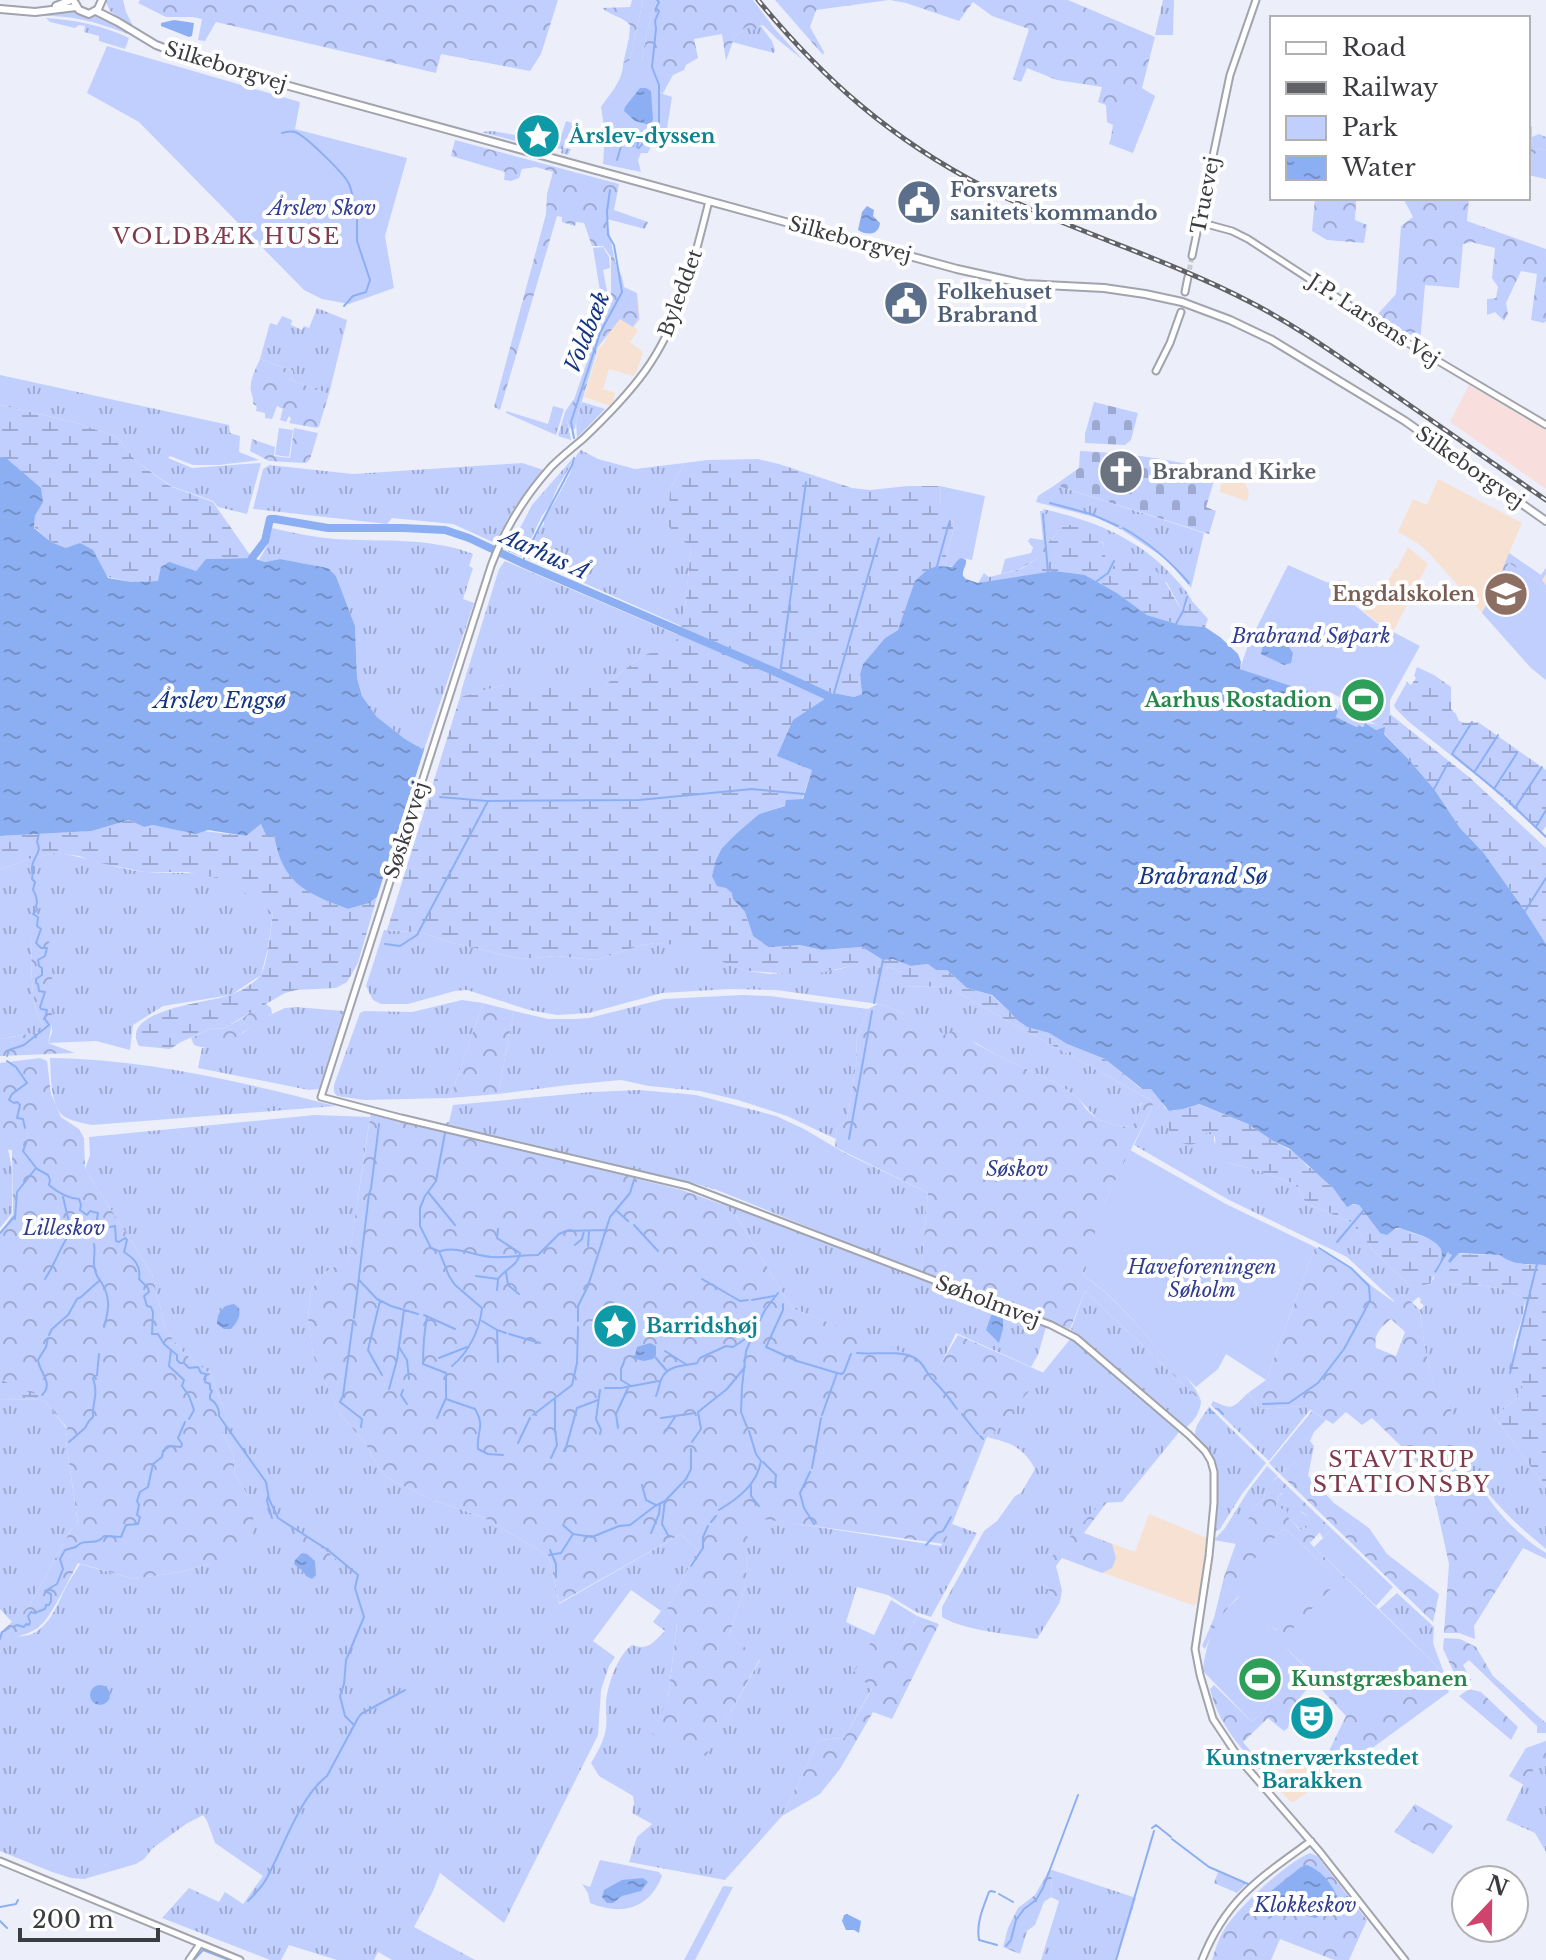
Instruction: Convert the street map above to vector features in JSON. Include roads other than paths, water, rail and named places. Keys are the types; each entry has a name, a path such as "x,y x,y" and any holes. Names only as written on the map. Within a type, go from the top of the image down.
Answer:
{"main road":[{"path":"0,6 35,12 74,2"},
{"name":"Silkeborgvej","path":"74,2 85,14 96,11 156,45 191,59 709,201 990,277 1025,284 1125,290 1171,299 1218,314 1272,340 1383,407 1546,521"},
{"path":"96,11 102,2"},
{"name":"Silkeborgvej","path":"102,2 118,22"}],"street":[{"name":"Truevej","path":"1192,256 1230,75 1256,0"},
{"name":"Byleddet","path":"572,448 623,398 647,369 663,342 686,289 709,201"},
{"name":"J.P. Larsens Vej","path":"1199,222 1248,239 1388,331 1546,425"},
{"path":"1185,292 1188,277"},
{"path":"1156,371 1181,312"},
{"name":"Søskovvej","path":"321,1097 493,560 515,514 533,488 572,448"},
{"name":"Søholmvej","path":"321,1097 688,1186 1051,1325 1076,1338 1189,1435 1211,1461 1215,1484 1211,1538 1195,1649 1208,1706 1221,1733 1241,1761 1311,1841 1405,1960"},
{"path":"1202,1960 1215,1930 1233,1904 1311,1841"},
{"path":"0,1861 240,1960"},
{"path":"189,1960 200,1944"}],"water":[{"path":"174,20 194,23 192,36 161,26 161,23"},
{"path":"640,88 651,91 653,120 650,125 635,121 624,111"},
{"path":"867,206 874,210 873,216 880,223 872,233 858,230 862,212"},
{"name":"Årslev Engsø","path":"0,457 6,458 41,488 43,502 35,516 34,528 51,542 66,548 80,543 93,550 108,578 132,582 158,581 161,567 169,562 196,571 206,559 252,558 265,562 280,559 328,568 336,576 355,626 357,678 362,696 377,717 424,750 377,897 369,903 348,909 308,891 290,876 283,865 274,835 266,835 261,824 246,836 208,830 196,834 153,825 144,827 129,820 92,831 0,836"},
{"name":"Brabrand Sø","path":"962,558 966,560 963,576 978,583 1054,571 1085,575 1147,615 1180,625 1205,627 1238,654 1240,669 1325,697 1338,711 1336,717 1357,727 1363,727 1365,723 1376,730 1385,727 1384,734 1434,789 1460,828 1483,852 1546,944 1546,1265 1516,1263 1500,1255 1459,1253 1450,1263 1448,1261 1452,1255 1448,1252 1436,1273 1442,1254 1437,1244 1400,1228 1387,1235 1380,1233 1359,1205 1347,1207 1333,1188 1290,1149 1248,1124 1199,1104 1169,1111 1151,1089 1141,1088 1105,1059 1049,1033 1027,1027 992,995 967,988 947,970 936,970 928,964 911,966 893,959 883,960 862,947 822,950 799,945 769,947 753,936 745,912 733,899 732,893 717,886 712,876 722,848 759,814 785,806 786,800 803,799 812,770 777,756 793,720 834,693 854,697 862,694 860,674 863,664 885,638 898,630 915,581 927,570 937,566 952,567"},
{"path":"1263,646 1289,647 1293,653 1291,663 1284,665 1261,654"},
{"path":"234,1304 239,1308 238,1319 231,1329 224,1329 217,1324 219,1313"},
{"path":"993,1310 1003,1315 999,1343 986,1330"},
{"path":"650,1343 656,1346 653,1359 644,1361 631,1358 637,1347"},
{"path":"302,1553 315,1561 316,1575 312,1579 294,1564"},
{"path":"100,1685 107,1688 110,1695 107,1702 100,1705 93,1702 90,1695 93,1688"},
{"path":"1307,1865 1325,1878 1337,1896 1316,1918 1288,1912 1270,1899 1271,1891"},
{"path":"643,1878 648,1882 641,1891 622,1896 613,1903 607,1903 602,1897 604,1890 622,1880"},
{"path":"847,1914 861,1921 859,1933 846,1930 842,1921"}],"waterway":[{"name":"Voldbæk","path":"617,160 624,142 621,138 628,138 623,133 629,135 627,130 633,131 631,144 633,146 639,137 639,148 643,143 642,134 647,136 659,126 659,85 652,67 655,21 659,11 656,8 657,0"},
{"path":"282,133 300,135 339,170 350,186 355,213"},
{"name":"Voldbæk","path":"574,438 571,422 600,333 622,292 614,245 608,235 610,190"},
{"path":"344,306 353,296 366,292 370,280 357,241 357,219"},
{"name":"Voldbæk","path":"522,563 574,458"},
{"path":"780,674 806,482"},
{"path":"1050,503 1091,514 1118,526"},
{"path":"1043,514 1048,572"},
{"name":"Aarhus Å","path":"252,558 265,541 270,519 328,528 445,530 830,697"},
{"path":"937,566 949,523"},
{"path":"1123,528 1159,553 1189,583"},
{"path":"834,693 879,538"},
{"path":"1097,581 1108,573 1114,561"},
{"path":"1176,624 1187,597"},
{"path":"1472,722 1452,754 1503,796"},
{"path":"1475,771 1498,735"},
{"path":"1494,789 1517,753"},
{"path":"1434,789 1448,763"},
{"path":"1515,808 1542,767"},
{"path":"385,944 400,946 417,935 488,801 639,800 752,789 804,794"},
{"path":"440,797 487,801"},
{"path":"1505,798 1546,837"},
{"path":"1536,827 1546,810"},
{"path":"7,1056 9,1050 24,1045 49,1025 45,1019 47,1010 40,1007 45,992 39,991 36,983 42,975 38,960 45,956 47,948 41,948 36,943 41,929 37,926 38,917 33,914 37,910 37,902 32,868 39,849 39,833"},
{"path":"1525,911 1546,878"},
{"path":"874,1003 883,960"},
{"path":"849,1139 872,1011"},
{"path":"7,1061 16,1067 27,1083 9,1100 20,1105 17,1118 23,1119 25,1128"},
{"path":"354,1318 379,1124"},
{"path":"445,1133 436,1181 420,1208 420,1226 431,1248 439,1251 455,1285 482,1308 472,1340 452,1366"},
{"path":"26,1143 23,1151 37,1169 48,1175 49,1185 62,1194 79,1199 80,1210 87,1215 90,1211 98,1213 92,1229 94,1235 105,1231"},
{"path":"15,1219 17,1192 36,1168"},
{"path":"578,1321 578,1306 588,1286 610,1217 630,1193 634,1180"},
{"path":"428,1192 455,1225"},
{"path":"63,1197 69,1234"},
{"path":"617,1211 628,1221"},
{"path":"1337,1242 1363,1211"},
{"path":"0,1233 15,1216"},
{"path":"634,1225 658,1251"},
{"path":"110,1227 115,1226 116,1241 127,1240 124,1252 136,1263 139,1279 148,1288 149,1292 144,1296 153,1312 152,1334 158,1334 171,1350 169,1366 184,1380 182,1386 194,1410 189,1419"},
{"path":"476,1276 498,1279 519,1257 520,1253 497,1238 498,1229"},
{"path":"441,1251 454,1250 492,1257 538,1255 566,1231 606,1230"},
{"path":"575,1245 582,1239 584,1231"},
{"path":"588,1246 589,1232"},
{"path":"45,1279 67,1238"},
{"path":"94,1244 95,1270 108,1298 104,1327"},
{"path":"1263,1404 1289,1403 1318,1383 1344,1349 1370,1300 1369,1286 1351,1268 1319,1248"},
{"path":"1510,1373 1537,1264"},
{"path":"506,1272 508,1285 519,1294"},
{"path":"702,1279 740,1301 748,1300"},
{"path":"359,1280 377,1299 418,1314"},
{"path":"497,1290 498,1280"},
{"path":"49,1335 68,1315 77,1299 99,1281"},
{"path":"756,1328 778,1293"},
{"path":"752,1300 774,1296"},
{"path":"380,1301 368,1350 382,1375"},
{"path":"783,1304 766,1347 797,1361 837,1373"},
{"path":"389,1389 397,1360 404,1310"},
{"path":"424,1315 455,1329"},
{"path":"427,1317 423,1364 446,1373 446,1398 437,1418"},
{"path":"482,1321 506,1333"},
{"path":"353,1322 340,1402 362,1419 361,1427"},
{"path":"533,1415 572,1385 577,1363 578,1327"},
{"path":"497,1330 498,1362"},
{"path":"509,1334 540,1343"},
{"path":"656,1396 662,1378 669,1370 697,1363 700,1358 726,1346 733,1347 753,1334"},
{"path":"747,1427 741,1412 742,1387 746,1351 753,1335"},
{"path":"42,1395 47,1382 38,1360 48,1338"},
{"path":"399,1347 407,1360 409,1379"},
{"path":"439,1358 467,1347"},
{"path":"171,1350 180,1363 189,1368 198,1367 201,1373 206,1374 205,1382 210,1384 212,1391 210,1399 266,1482 269,1499 278,1518 328,1550 358,1575 355,1588 364,1617 346,1660 340,1696 345,1716 354,1725"},
{"path":"665,1351 687,1365"},
{"path":"857,1353 899,1354 916,1359 957,1409"},
{"path":"69,1442 93,1417 93,1378 97,1375 99,1354"},
{"path":"822,1415 837,1373 844,1372 851,1354"},
{"path":"655,1357 667,1371"},
{"path":"624,1362 621,1380 631,1386"},
{"path":"692,1442 701,1429 698,1412 727,1389 745,1367"},
{"path":"605,1388 659,1381"},
{"path":"618,1428 616,1414 628,1388"},
{"path":"403,1390 401,1395 407,1404"},
{"path":"600,1390 596,1419 600,1434"},
{"path":"446,1399 475,1409 480,1425 478,1449 488,1454 503,1455"},
{"path":"551,1458 557,1445 555,1400"},
{"path":"565,1451 577,1408 598,1400"},
{"path":"1218,1409 1223,1414"},
{"path":"1209,1410 1213,1413"},
{"path":"661,1418 695,1413"},
{"path":"962,1414 978,1434"},
{"path":"665,1432 675,1417"},
{"path":"518,1443 530,1418"},
{"path":"812,1468 821,1418"},
{"path":"13,1627 29,1625 31,1612 49,1605 51,1594 45,1591 57,1584 63,1569 60,1559 65,1550 104,1536 121,1537 126,1525 138,1524 137,1501 140,1492 148,1487 153,1464 162,1457 163,1451 170,1446 181,1447 178,1438 185,1422"},
{"path":"719,1510 746,1490 756,1477 761,1461 749,1431"},
{"path":"980,1436 983,1439"},
{"path":"549,1555 561,1553 573,1534 592,1537 630,1525 665,1501 686,1479 691,1469 691,1449"},
{"path":"763,1462 776,1475 775,1487"},
{"path":"810,1472 800,1493 804,1508 814,1524"},
{"path":"642,1485 646,1500 656,1505"},
{"path":"751,1486 751,1496 759,1506"},
{"path":"268,1496 272,1518"},
{"path":"665,1501 662,1524 669,1537"},
{"path":"651,1533 660,1504"},
{"path":"711,1522 716,1516"},
{"path":"926,1545 943,1531 951,1517"},
{"path":"563,1525 573,1534"},
{"path":"691,1566 703,1548 703,1537 708,1526"},
{"path":"550,1550 556,1564 556,1576"},
{"path":"0,1639 2,1632 9,1628"},
{"path":"248,1901 265,1881 300,1810 327,1776 358,1718 405,1690"},
{"path":"1006,1946 1011,1940 1016,1920 1043,1888 1078,1795"},
{"path":"1152,1828 1156,1825 1171,1837"},
{"path":"1116,1960 1154,1831"},
{"path":"1172,1839 1209,1867 1248,1884"},
{"path":"995,1892 989,1892 978,1934 979,1940 997,1945"},
{"path":"999,1894 1013,1902"},
{"path":"0,1907 16,1904 18,1900"},
{"path":"1269,1918 1280,1908"},
{"path":"0,1921 7,1928"},
{"path":"194,1960 203,1950 229,1960"}],"tunnel":[{"path":"1188,277 1192,256"}],"railway":[{"path":"758,0 834,82 919,149 1017,203 1184,271 1267,311 1334,353 1546,500"}],"place":[{"name":"Årslev-dyssen","path":"538,136"},
{"name":"Forsvarets sanitets kommando","path":"919,202"},
{"name":"Folkehuset Brabrand","path":"906,303"},
{"name":"Brabrand Kirke","path":"1121,472"},
{"name":"Engdalskolen","path":"1506,594"},
{"name":"Aarhus Rostadion","path":"1363,700"},
{"name":"Barridshøj","path":"615,1326"},
{"name":"Kunstgræsbanen","path":"1260,1679"},
{"name":"Kunstnerværkstedet Barakken","path":"1312,1718"}],"district":[{"name":"VOLDBÆK HUSE","path":"227,236"},
{"name":"STAVTRUP STATIONSBY","path":"1402,1472"}],"park label":[{"name":"Årslev Skov","path":"322,208"},
{"name":"Brabrand Søpark","path":"1311,636"},
{"name":"Søskov","path":"1017,1169"},
{"name":"Lilleskov","path":"64,1228"},
{"name":"Haveforeningen Søholm","path":"1202,1278"},
{"name":"Klokkeskov","path":"1305,1905"}]}
